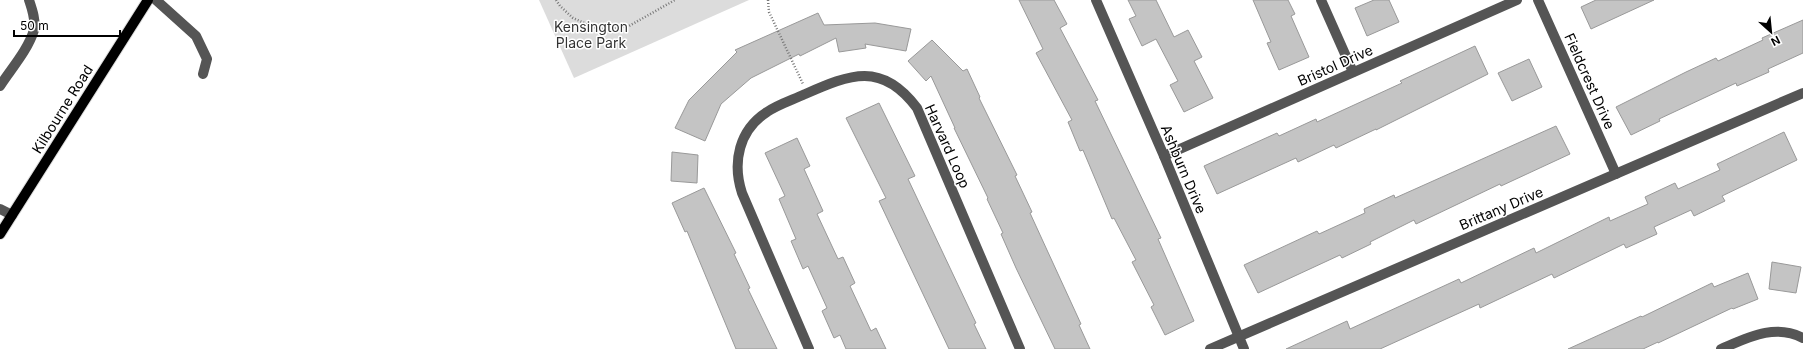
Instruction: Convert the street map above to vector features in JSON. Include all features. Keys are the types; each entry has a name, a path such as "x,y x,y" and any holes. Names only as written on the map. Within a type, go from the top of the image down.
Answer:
{"main road":[{"name":"Kilbourne Road","path":"0,234 148,0"}],"street":[{"path":"0,86 27,45 34,29 34,12 29,0"},
{"path":"156,0 196,36 207,59 203,74"},
{"name":"Ashburn Drive","path":"1096,0 1164,156 1244,349"},
{"path":"1322,0 1353,72"},
{"name":"Bristol Drive","path":"1164,156 1517,0"},
{"name":"Fieldcrest Drive","path":"1538,0 1616,174"},
{"name":"Harvard Loop","path":"809,349 742,192 738,180 737,165 739,149 743,139 755,121 768,111 842,79 863,76 878,78 889,82 907,95 917,108 1020,349"},
{"name":"Brittany Drive","path":"1210,349 1803,93"},
{"path":"0,209 12,215"},
{"path":"1721,349 1756,334 1772,331 1786,332 1803,338"}],"path":[{"path":"556,0 560,6 573,18 600,30 629,26 675,0"},
{"path":"768,0 768,12 807,94"}],"green space":[{"name":"Kensington Place Park","path":"539,0 749,0 574,78"}],"building":[{"path":"1019,0 1054,0 1067,24 1060,28 1098,100 1095,101 1161,238 1158,239 1194,321 1165,335 1151,307 1154,305 1132,262 1136,260 1114,218 1112,219 1083,150 1080,151 1068,122 1072,120 1036,53 1043,49"},
{"path":"1128,0 1156,0 1174,37 1188,30 1202,57 1194,61 1213,98 1184,112 1170,85 1178,81 1156,39 1142,46 1129,19 1136,16"},
{"path":"1253,0 1288,0 1295,14 1291,16 1309,57 1279,70 1267,43 1271,42"},
{"path":"1374,0 1389,0 1399,22 1367,36 1355,8"},
{"path":"1596,0 1654,0 1591,29 1581,7"},
{"path":"818,13 824,25 875,23 911,29 906,51 865,44 866,48 839,52 836,38 800,56 799,54 751,78 721,104 705,141 675,128 689,100 737,52 735,50"},
{"path":"1803,20 1803,53 1768,69 1769,72 1737,86 1736,83 1659,119 1660,121 1631,135 1616,107 1716,58 1718,61 1763,40 1762,38"},
{"path":"932,40 963,71 967,69 980,97 979,98 1017,175 1015,176 1032,212 1030,213 1081,324 1079,325 1090,349 1055,349 1016,268 1001,234 1003,233 987,199 988,198 931,76 926,81 908,61"},
{"path":"1475,46 1488,74 1376,130 1336,148 1334,145 1298,162 1296,158 1217,194 1204,166 1277,133 1279,136 1316,119 1317,122 1402,83 1400,81"},
{"path":"1529,59 1542,87 1512,101 1498,73"},
{"path":"879,103 915,176 908,179 976,323 974,324 986,349 949,349 879,201 886,198 846,118"},
{"path":"1556,126 1570,154 1501,186 1500,184 1416,224 1414,220 1342,258 1340,255 1258,293 1244,265 1317,231 1319,234 1365,213 1364,209 1394,195 1395,198"},
{"path":"1784,132 1797,160 1722,196 1725,201 1694,216 1691,210 1654,227 1657,234 1626,248 1624,244 1554,278 1552,274 1480,308 1479,304 1380,349 1286,349 1347,321 1350,329 1459,279 1461,283 1534,248 1536,253 1609,217 1610,221 1648,204 1645,197 1675,183 1678,189 1720,170 1717,164"},
{"path":"797,138 810,166 804,169 823,211 817,214 838,259 843,257 855,283 850,286 871,331 876,328 886,349 846,349 840,335 834,338 822,311 827,308 808,266 803,269 791,241 796,239 779,199 785,196 765,153"},
{"path":"672,152 698,155 697,183 671,181"},
{"path":"704,188 736,253 734,254 750,288 748,289 777,349 736,349 687,231 685,232 672,203"},
{"path":"1772,262 1801,267 1796,293 1769,289"},
{"path":"1748,273 1758,299 1733,309 1732,308 1658,343 1643,349 1568,349 1641,316 1642,317 1712,283 1714,287"}]}
